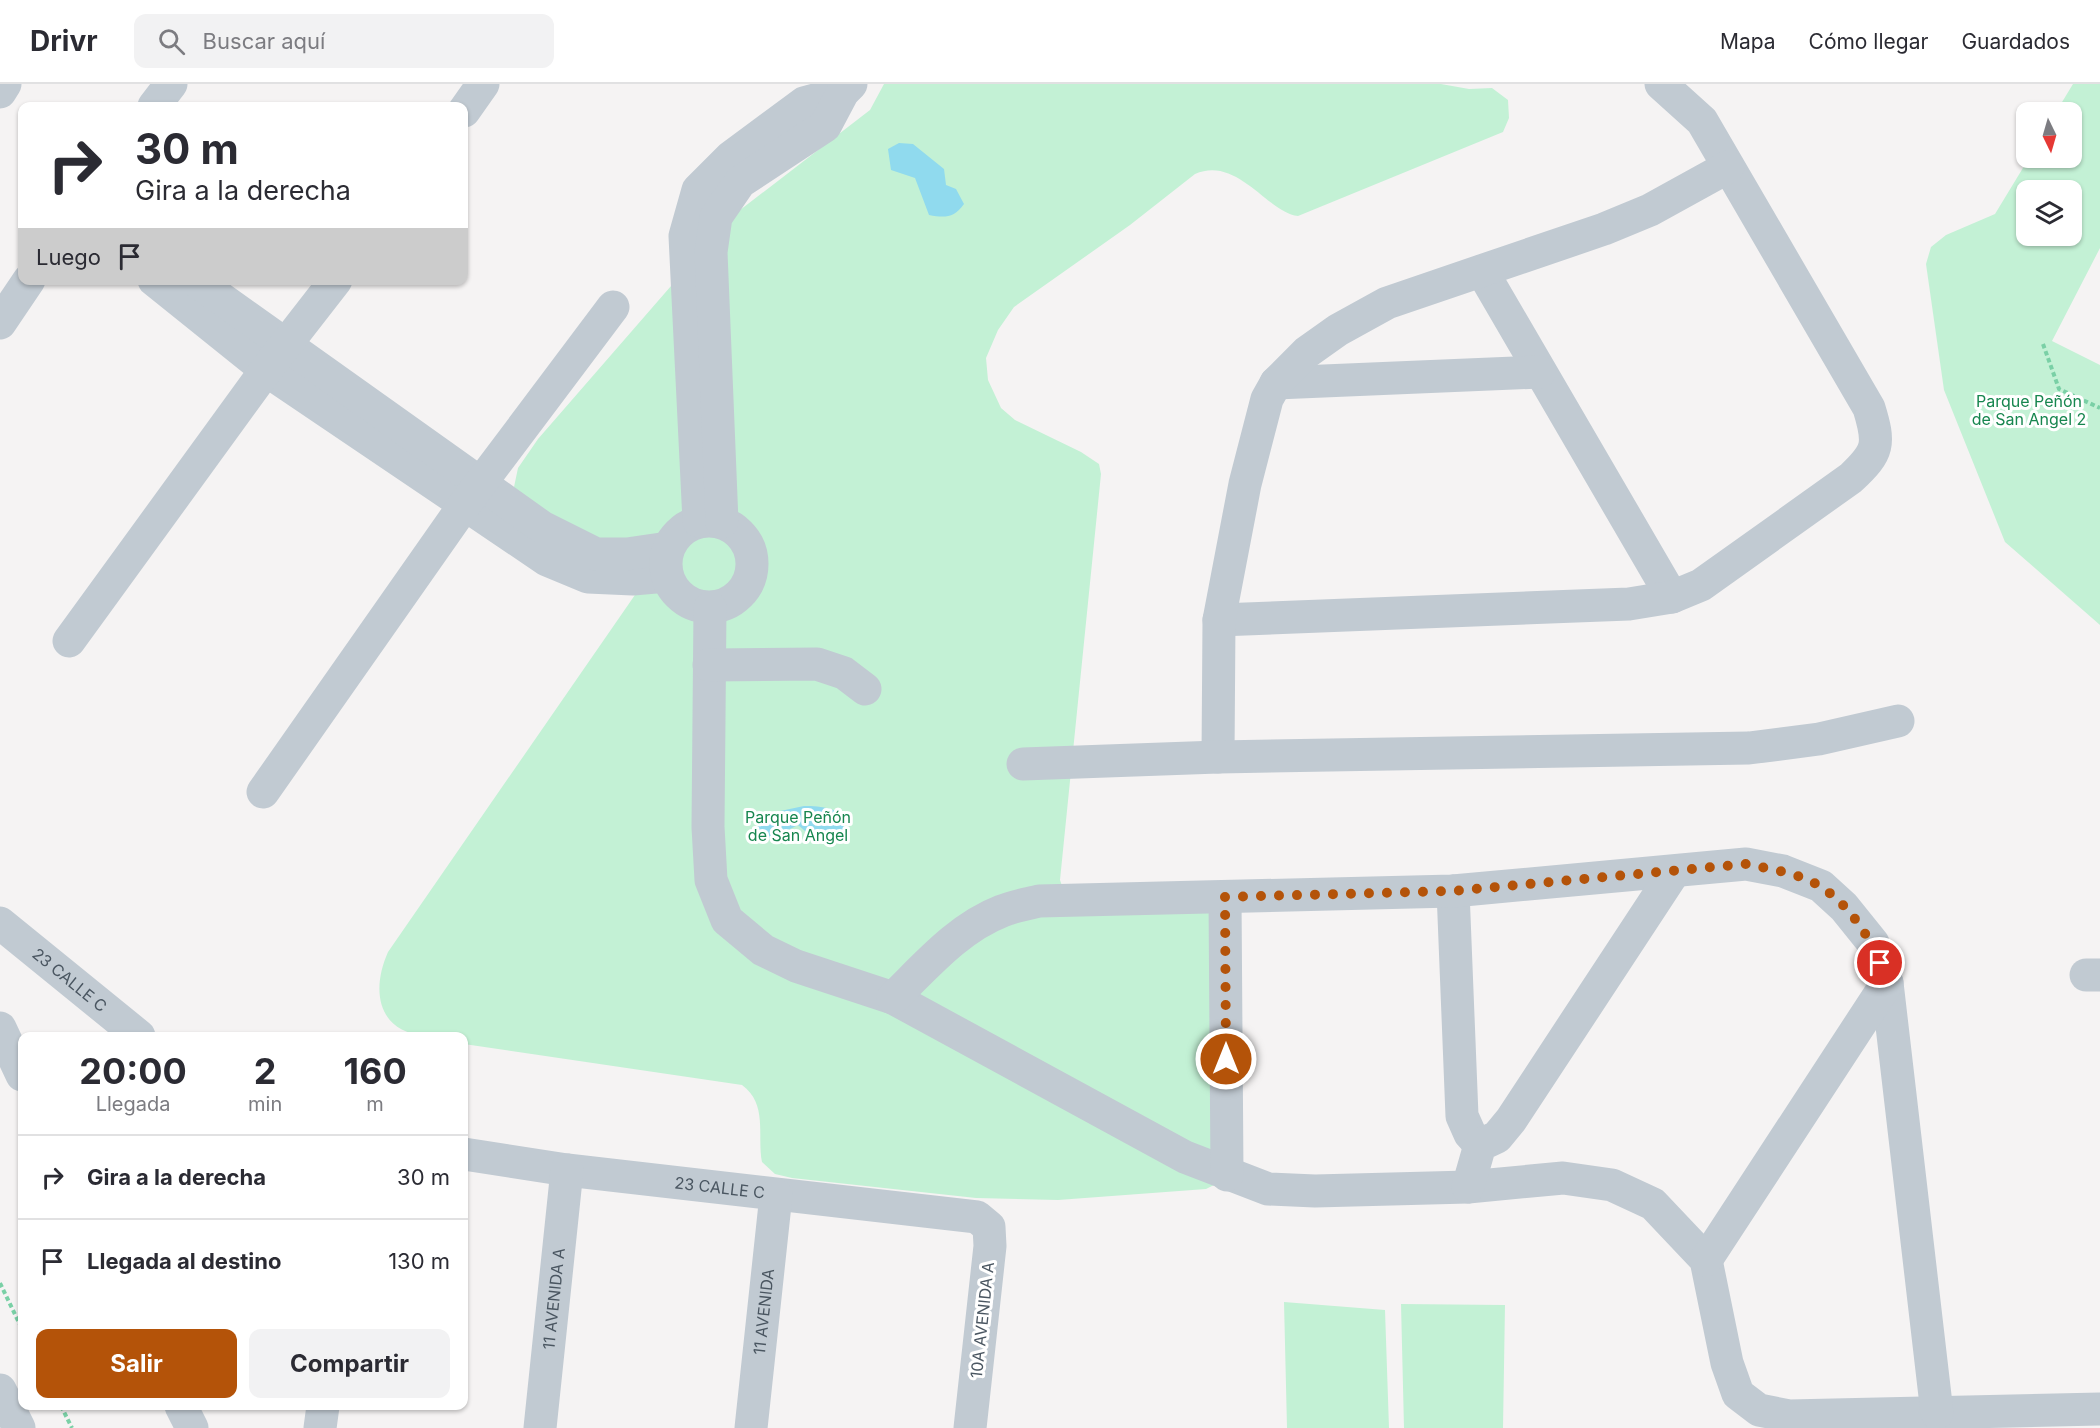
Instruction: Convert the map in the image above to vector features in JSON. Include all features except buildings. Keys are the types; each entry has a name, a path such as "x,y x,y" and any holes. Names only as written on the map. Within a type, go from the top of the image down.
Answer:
{"street":[{"path":"0,92 5,84"},
{"path":"157,102 171,84"},
{"path":"468,105 483,84"},
{"path":"801,84 847,88"},
{"path":"1219,620 1629,604 1672,597 1701,585 1851,478 1869,461 1877,436 1869,408 1702,121 1661,84"},
{"path":"710,522 685,236 698,190 731,157 804,103 847,88"},
{"path":"1218,757 1219,620 1245,484 1267,399 1276,382 1307,352 1338,330 1387,303 1650,210 1728,167"},
{"path":"1482,271 1672,597"},
{"path":"0,323 26,285"},
{"path":"162,285 276,359 474,494 596,554 627,554 667,562"},
{"path":"200,285 276,359"},
{"path":"69,641 332,285"},
{"path":"263,792 474,494 613,307"},
{"path":"1276,382 1539,372"},
{"path":"710,522 743,535 753,558 750,583 733,602 710,608 691,605 675,593 667,562 680,531 710,522"},
{"path":"710,608 708,828 711,880 727,920 763,950 796,966 893,998 1185,1157 1268,1189 1315,1191 1467,1187 1563,1178 1612,1185 1653,1204 1706,1260 1727,1363 1738,1394 1759,1410 1789,1416 1937,1413 2098,1416"},
{"path":"709,665 817,664 844,673 865,689"},
{"path":"1023,764 1218,757 1749,748 1819,739 1898,721"},
{"path":"893,998 954,940 1003,910 1039,901 1453,891 1746,864 1783,871 1821,886 1844,907 1873,944 1887,983 1937,1413"},
{"path":"1467,1187 1480,1145 1497,1137 1511,1120 1674,872"},
{"path":"1453,891 1462,1116 1470,1134 1480,1145"},
{"path":"1225,897 1227,1175"},
{"name":"23 CALLE C","path":"0,923 134,1032"},
{"path":"1706,1260 1887,983"},
{"path":"0,1028 18,1066"},
{"name":"23 CALLE C","path":"468,1155 567,1170 977,1217"},
{"name":"11 AVENIDA A","path":"540,1428 567,1170"},
{"name":"11 AVENIDA","path":"751,1428 776,1195"},
{"name":"10A AVENIDA A","path":"970,1428 990,1246 988,1227 977,1217"},
{"path":"0,1390 19,1428"},
{"path":"183,1410 192,1428"},
{"path":"320,1428 322,1410"}],"path":[{"path":"2043,344 2059,389 2100,408"},
{"path":"0,1283 18,1321"},
{"path":"63,1410 72,1428"}],"green space":[{"name":"Parque Peñón de San Angel","path":"884,84 1441,84 1469,89 1492,88 1508,100 1509,118 1503,132 1298,216 1275,206 1238,178 1225,172 1210,170 1195,174 1130,225 1014,307 998,330 986,358 988,380 1001,408 1015,420 1081,452 1099,464 1101,474 1060,880 1062,886 1213,903 1216,1184 1206,1189 1058,1200 976,1198 792,1178 775,1174 762,1162 758,1111 755,1101 742,1085 468,1045 468,1032 408,1032 397,1027 382,1007 380,981 388,952 637,592 607,543 531,509 514,487 518,468 538,439 731,217 870,110"},
{"name":"Parque Peñón de San Angel 2","path":"2073,84 2100,84 2100,248 2052,341 2100,365 2100,625 2005,542 1944,390 1926,264 1931,247 1946,235 1995,214 2023,168 2082,168 2082,102 2062,102"},
{"path":"1284,1302 1385,1310 1389,1428 1287,1428"},
{"path":"1401,1304 1505,1305 1503,1428 1404,1428"}],"water":[{"path":"899,143 913,144 944,169 946,185 956,189 964,204 957,212 944,217 929,215 915,178 891,170 888,149"},
{"path":"804,806 836,811 844,822 844,830 839,840 818,842 798,825 772,838 760,837 757,829 758,820 766,814"}],"route":[{"path":"1226,1059 1225,897 1453,891 1746,864 1783,871 1821,886 1844,907 1873,944 1880,963"}]}
